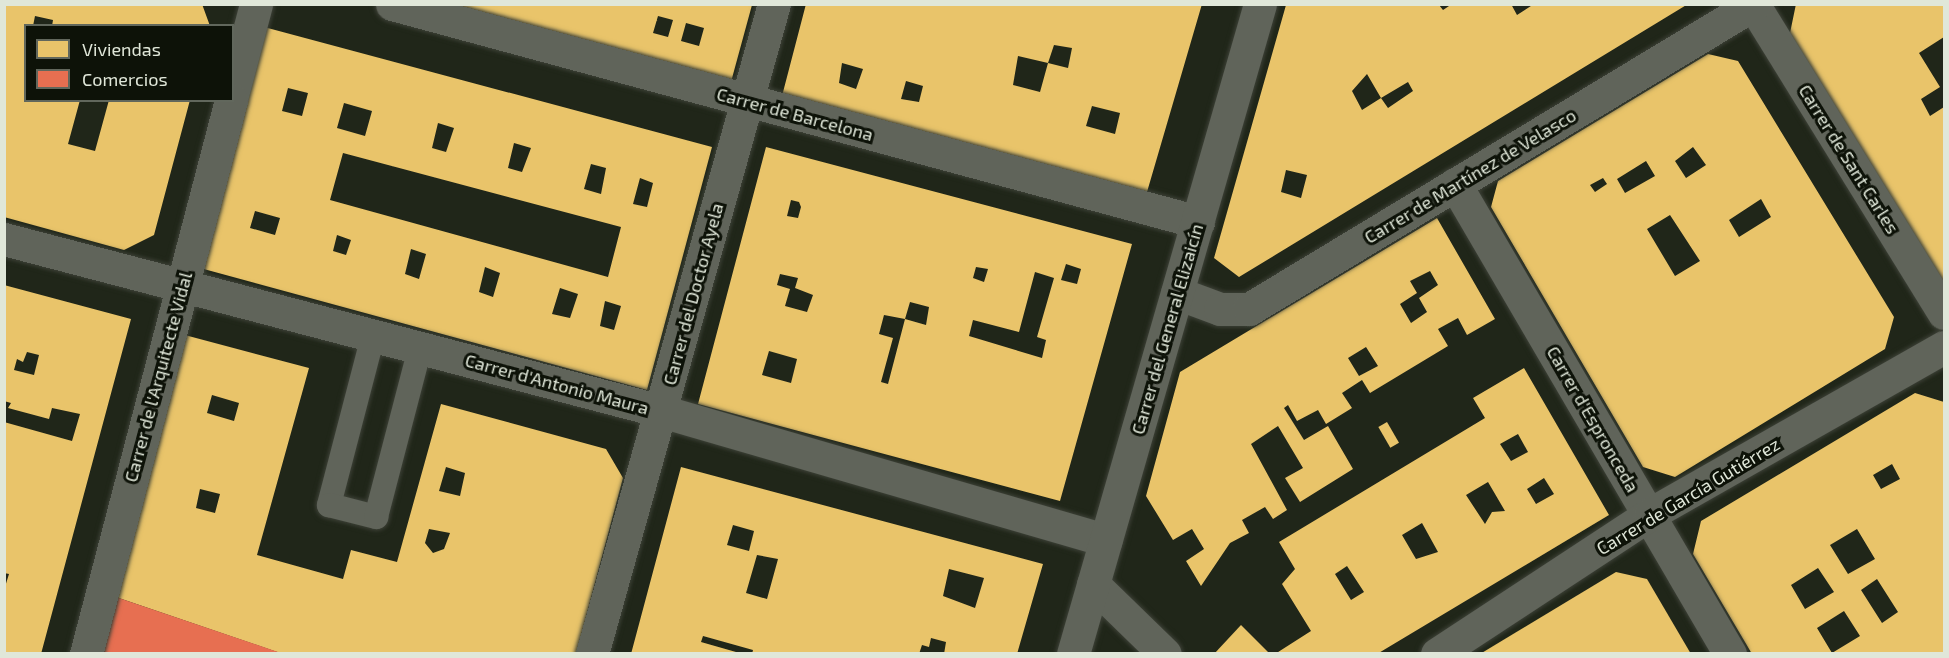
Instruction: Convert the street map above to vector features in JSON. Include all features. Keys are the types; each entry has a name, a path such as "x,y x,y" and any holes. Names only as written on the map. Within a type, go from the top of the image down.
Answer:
{"street":[{"path":"234,87 256,4"},
{"name":"Carrer de Barcelona","path":"392,4 1198,222"},
{"name":"Carrer del Doctor Ayela","path":"592,654 774,4"},
{"name":"Carrer del General Elizaicín","path":"1073,654 1260,4"},
{"name":"Carrer de Martínez de Velasco","path":"1178,293 1220,309 1249,309 1754,5"},
{"name":"Carrer de Sant Carles","path":"1754,5 1944,313"},
{"name":"Carrer de l'Arquitecte Vidal","path":"86,654 230,102"},
{"name":"Carrer d'Espronceda","path":"1455,184 1730,654"},
{"name":"Carrer d'Antonio Maura","path":"4,239 661,411 1106,540"},
{"name":"Carrer de García Gutiérrez","path":"1437,654 1650,514 1944,347"},
{"path":"1093,584 1164,654"}],"lane":[{"path":"373,336 329,505 376,517 420,348"}],"building: Viviendas":[{"path":"4,4 202,4 209,24 52,24 53,20 35,16 33,24 24,24 24,102 79,102 68,144 95,151 108,102 189,102 154,235 124,250 4,217"},
{"path":"806,4 1202,4 1147,192 782,96","holes":["1054,45 1072,48 1068,68 1048,63","1018,56 1048,63 1040,92 1013,85","842,63 863,69 856,89 839,83","906,81 923,86 919,102 901,99","1092,106 1120,113 1115,134 1086,126"]},
{"path":"1452,4 1511,4 1517,15 1534,4 1688,4 1239,277 1214,258 1286,5 1439,5 1443,10","holes":["1367,74 1381,98 1362,110 1352,91","1408,82 1413,91 1388,108 1381,98","1286,170 1307,175 1301,198 1281,192"]},
{"path":"1796,4 1944,4 1944,37 1919,53 1940,87 1921,99 1930,116 1944,107 1944,285 1790,33"},
{"path":"440,5 752,5 731,82","holes":["658,16 673,20 668,37 653,33","686,23 704,28 699,46 681,41"]},
{"path":"264,27 712,147 647,390 200,268","holes":["288,88 308,93 302,116 282,111","344,103 372,111 365,136 337,128","438,123 454,128 446,152 432,148","514,143 531,148 522,172 508,168","343,153 621,227 608,277 330,200","591,164 606,168 601,194 584,189","640,178 653,183 647,207 633,204","255,211 280,218 275,235 250,228","337,235 351,240 346,255 333,251","411,249 426,254 419,279 405,274","485,267 500,273 493,297 479,292","560,288 578,294 570,318 552,314","605,301 621,306 614,330 600,326"]},
{"path":"1708,54 1738,61 1894,317 1885,349 1675,477 1643,467 1491,207 1498,181","holes":["1693,147 1706,165 1686,178 1675,161","1646,161 1655,176 1625,193 1617,179","1603,178 1607,184 1595,192 1590,185","1761,199 1771,217 1739,237 1729,220","1670,215 1700,261 1675,276 1647,229"]},
{"path":"766,147 1132,244 1060,501 698,404","holes":["791,200 799,202 801,207 798,218 787,216","1066,264 1081,269 1077,284 1061,280","976,267 988,269 984,282 973,278","1035,272 1054,278 1037,337 1046,340 1042,358 969,336 973,320 1019,332","780,274 798,278 795,288 813,295 807,312 785,306 790,289 777,285","910,302 929,307 926,325 905,319","884,315 905,319 888,384 881,382 893,338 879,334","769,351 797,359 791,383 762,375"]},
{"path":"1437,218 1495,319 1467,335 1458,318 1438,329 1448,346 1370,393 1362,380 1342,393 1352,408 1326,424 1318,410 1297,421 1288,405 1284,408 1304,440 1328,426 1353,469 1300,502 1285,478 1303,468 1278,426 1251,444 1287,510 1273,519 1265,507 1242,520 1249,533 1230,543 1201,586 1186,561 1204,549 1192,529 1173,540 1146,496 1180,372","holes":["1430,271 1438,285 1419,298 1427,312 1411,323 1400,304 1417,293 1410,281","1366,347 1378,366 1359,376 1348,358"]},
{"path":"4,285 131,319 41,654 4,654 4,590 9,574 4,573 4,422 72,441 80,414 52,408 49,419 8,408 11,403 4,401","holes":["27,352 39,355 34,375 14,370 17,359 23,362"]},
{"path":"181,334 309,368 257,555 343,579 351,550 397,562 441,404 606,449 623,478 576,654 283,654 110,595","holes":["212,395 239,403 234,421 207,413","446,467 465,473 460,496 439,491","200,489 220,494 215,513 196,508","429,529 450,533 444,549 433,553 425,543"]},
{"path":"1524,368 1609,515 1377,654 1275,654 1311,631 1282,584 1295,569 1279,542 1485,418 1473,398","holes":["1518,434 1528,452 1511,461 1500,444","1544,478 1554,494 1536,504 1527,489","1488,482 1505,511 1492,512 1485,524 1466,495","1422,523 1438,552 1416,559 1402,535","1347,566 1364,592 1351,600 1335,574"]},
{"path":"1915,393 1944,402 1944,654 1752,654 1693,554 1701,521","holes":["1892,464 1900,479 1881,489 1873,475","1857,529 1875,559 1848,574 1830,545","1818,568 1834,592 1805,609 1791,585","1877,579 1898,612 1882,623 1861,590","1844,611 1860,636 1832,653 1817,628"]},
{"path":"1387,422 1399,443 1390,448 1378,427"},
{"path":"681,467 1043,564 1017,654 944,654 946,642 931,638 929,647 922,645 919,654 752,654 753,650 703,636 701,642 743,654 631,654","holes":["733,525 754,531 749,551 727,545","757,555 778,559 767,599 746,593","949,569 984,578 975,608 943,596"]},
{"path":"1616,572 1647,579 1691,654 1480,654"},
{"path":"1241,625 1270,654 1214,654"}],"building: Comercios":[{"path":"110,595 281,653 281,654 95,654"}]}
